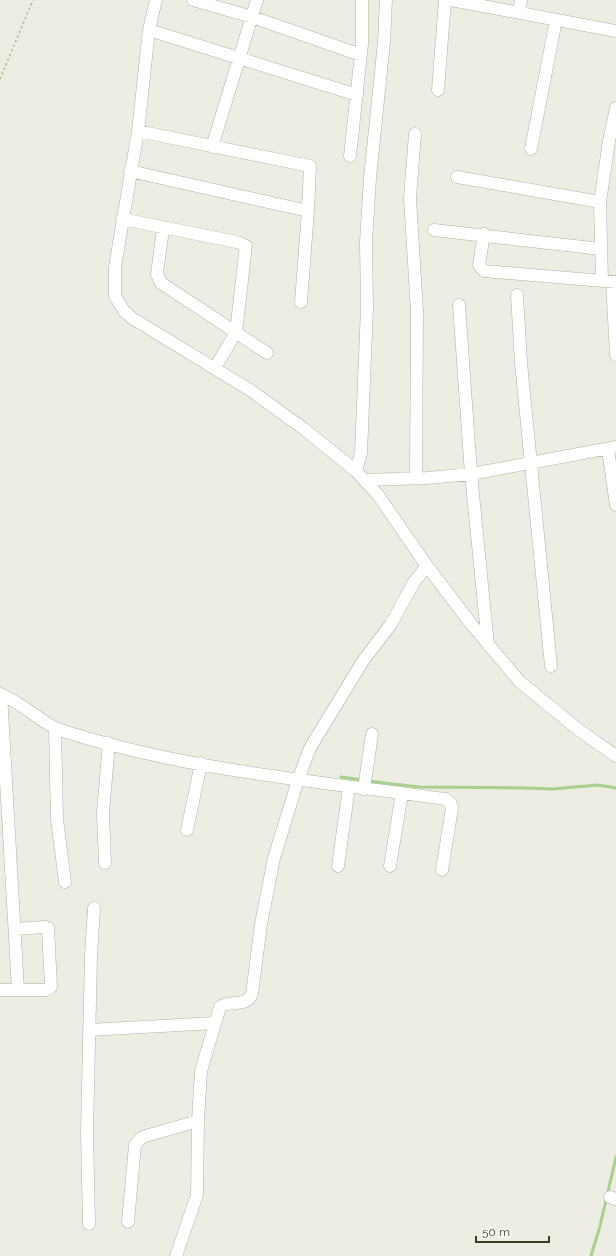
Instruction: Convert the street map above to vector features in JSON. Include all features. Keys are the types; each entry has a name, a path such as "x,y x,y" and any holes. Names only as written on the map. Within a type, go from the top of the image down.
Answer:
{"street":[{"path":"156,0 149,30 138,131 122,219 114,287 115,296 119,305 132,318 215,368 286,415 366,480 427,566 488,645 529,690 616,756"},
{"path":"193,0 252,17 361,55"},
{"path":"212,147 257,0"},
{"path":"350,156 361,55 362,0"},
{"path":"356,471 361,453 367,308 366,242 384,42 386,0"},
{"path":"438,90 445,0"},
{"path":"451,0 616,31"},
{"path":"519,13 521,0"},
{"path":"531,149 556,20"},
{"path":"149,30 240,57 357,95"},
{"path":"616,108 609,141 600,202 601,249 610,281 616,355"},
{"path":"138,131 212,147 309,164 308,211 301,302"},
{"path":"415,134 410,198 417,311 416,479"},
{"path":"130,171 308,211"},
{"path":"457,177 600,202"},
{"path":"122,219 164,229 237,242 246,246 236,332 215,368"},
{"path":"164,229 157,274 158,280 267,353"},
{"path":"434,230 484,234 601,249"},
{"path":"484,234 480,265 484,271 610,281"},
{"path":"517,295 531,462 551,666"},
{"path":"459,305 471,474 488,645"},
{"path":"366,480 416,479 471,474 612,448 616,504"},
{"path":"176,1256 197,1195 198,1121 202,1071 219,1010 222,1006 244,1002 250,998 252,994 266,890 274,858 298,780 310,748 328,718 363,661 394,619 414,582 427,566"},
{"path":"1,694 55,728 109,743 201,763 298,780 349,787 365,783 402,793 445,799 451,804 442,870"},
{"path":"1,694 5,864 15,929 18,990"},
{"path":"55,728 57,820 64,882"},
{"path":"365,783 372,734"},
{"path":"105,863 103,812 109,743"},
{"path":"187,830 201,763"},
{"path":"338,866 349,787"},
{"path":"390,866 402,793"},
{"path":"88,1224 87,1132 91,941 94,908"},
{"path":"0,990 46,990 50,988 51,984 48,928 15,929"},
{"path":"90,1030 215,1023"},
{"path":"128,1222 135,1146 137,1141 142,1137 198,1121"}],"path":[{"path":"0,79 33,0"}],"waterway":[{"path":"341,777 363,780"},
{"path":"368,781 419,787 552,789 598,785 616,788"},
{"path":"591,1256 600,1226 616,1157"}]}
